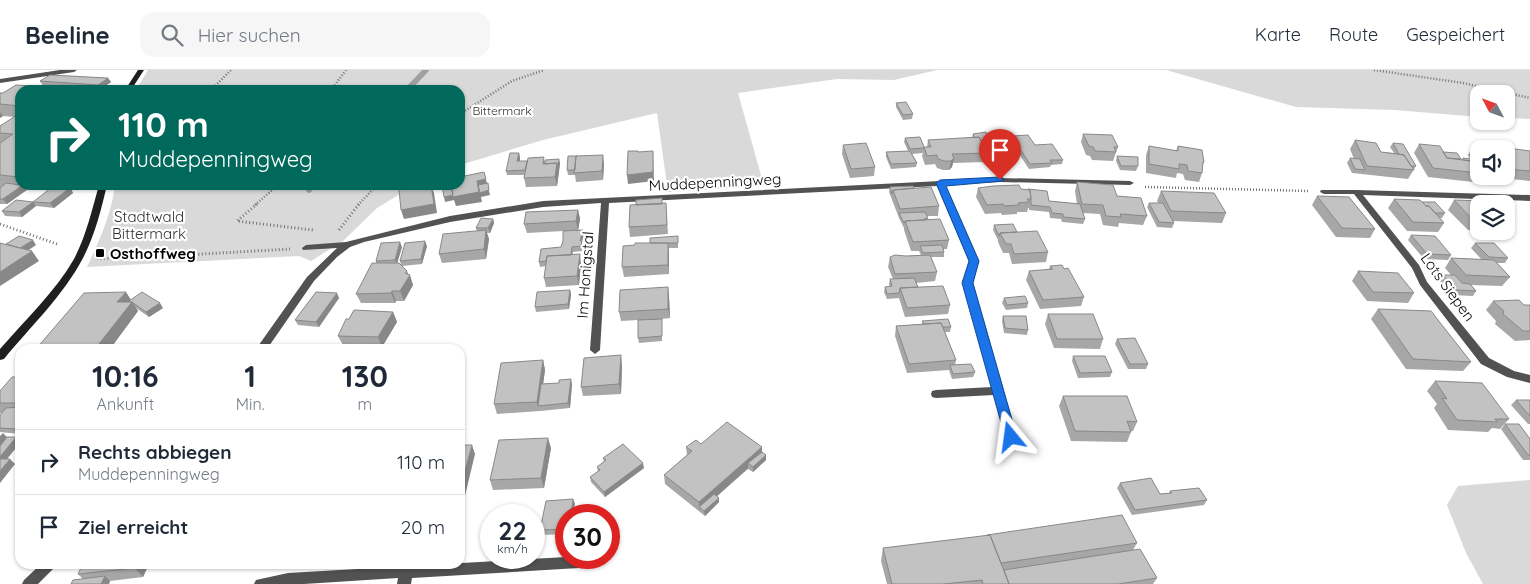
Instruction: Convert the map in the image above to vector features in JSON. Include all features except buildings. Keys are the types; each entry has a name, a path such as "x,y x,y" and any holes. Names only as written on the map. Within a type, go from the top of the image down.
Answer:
{"main road":[{"path":"131,85 141,70"},
{"path":"0,356 47,301 72,268 82,250 93,220 101,190"}],"street":[{"path":"0,81 74,70"},
{"name":"Muddepenningweg","path":"306,248 347,245 450,219 543,204 1000,180 1130,183"},
{"path":"940,183 974,261 968,283 1011,437"},
{"path":"1324,192 1530,198"},
{"name":"Lots Siepen","path":"1356,192 1416,268 1423,283 1485,361 1511,374 1530,379"},
{"name":"Im Honigstal","path":"595,350 605,202"},
{"path":"264,344 298,296 332,257 347,245"},
{"path":"936,394 998,391"},
{"path":"261,584 288,579 405,578 555,564"},
{"path":"29,584 44,569"}],"path":[{"path":"216,85 231,70"},
{"path":"335,85 346,70"},
{"path":"465,111 512,81 544,70"},
{"path":"1374,70 1463,83 1530,98"},
{"path":"1130,183 1137,187 1324,192"},
{"path":"272,190 238,221 316,231"},
{"path":"336,233 372,190"},
{"path":"0,224 57,244"},
{"path":"92,258 116,259 306,248"}],"green space":[{"name":"Bittermark","path":"148,70 937,70 894,80 837,79 738,93 764,186 668,192 657,113 543,140 465,163 465,85 139,85"},
{"path":"1166,70 1530,70 1530,119 1515,118 1515,85 1470,85 1470,116 1395,110 1296,107"},
{"name":"Stadtwald Bittermark","path":"114,190 407,190 377,208 343,241 311,261 299,256 87,267 101,237"},
{"path":"1530,480 1530,584 1483,584 1466,553 1447,505 1458,486"}],"waterway":[{"path":"412,85 426,70"}],"place":[{"name":"Osthoffweg","path":"100,253"}],"route":[{"path":"1000,180 940,183 974,261 968,283 1011,437"}]}
